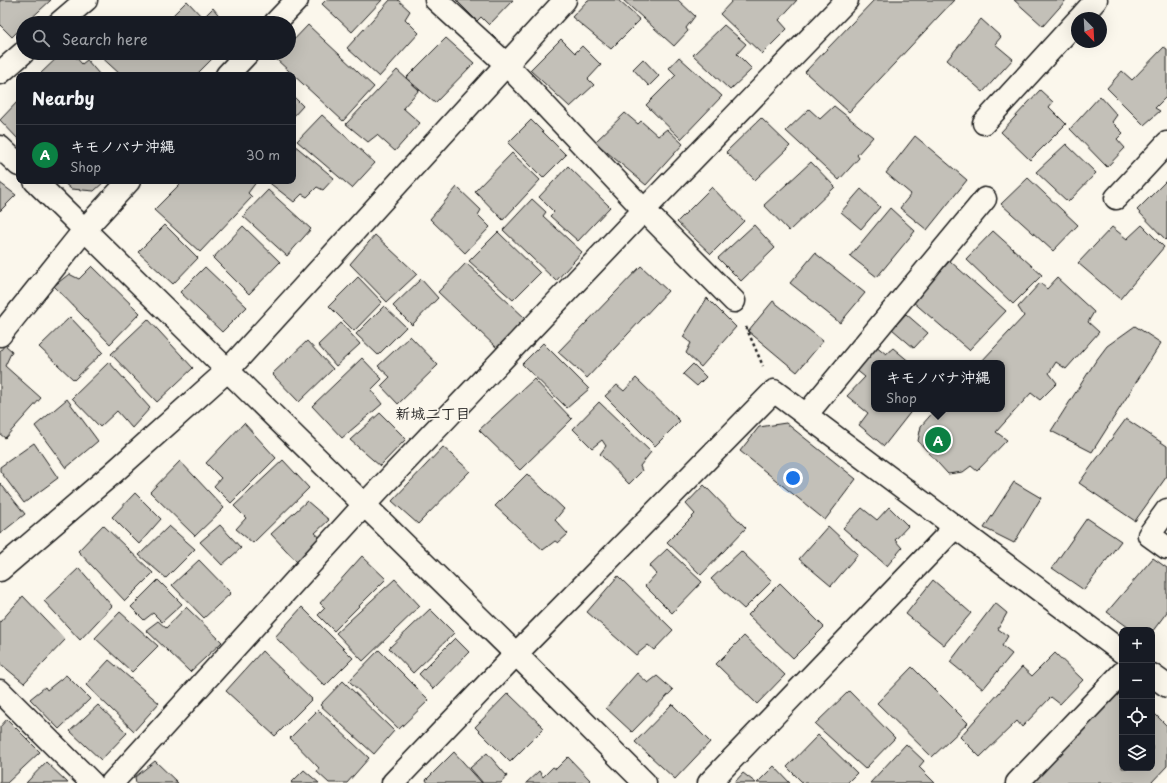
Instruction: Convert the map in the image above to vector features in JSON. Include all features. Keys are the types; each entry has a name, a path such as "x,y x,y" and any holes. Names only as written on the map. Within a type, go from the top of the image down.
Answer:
{"street":[{"path":"67,16 86,0"},
{"path":"282,16 297,0"},
{"path":"436,0 506,64 644,210 734,301"},
{"path":"0,570 113,473 228,370 565,0"},
{"path":"112,783 365,504 846,0"},
{"path":"1085,12 1096,0"},
{"path":"984,123 1071,28"},
{"path":"0,73 16,59"},
{"path":"230,72 241,60"},
{"path":"1116,198 1167,143"},
{"path":"0,147 16,162"},
{"path":"38,184 365,504 645,783"},
{"path":"0,335 85,229 126,184"},
{"path":"806,415 985,199"},
{"path":"393,783 516,654 774,391 1119,650"},
{"path":"1167,510 1149,535 1167,548"},
{"path":"709,783 955,527"},
{"path":"1017,783 1119,676"},
{"path":"1155,676 1167,686"},
{"path":"0,691 92,783"}],"path":[{"path":"734,301 774,391"}],"building":[{"path":"0,0 51,0 34,16 16,16 16,33 12,37 0,25"},
{"path":"326,0 382,0 352,32 322,4"},
{"path":"390,0 398,0 410,11 405,19 419,33 379,77 347,48"},
{"path":"456,0 513,0 489,25 481,17 477,21"},
{"path":"588,0 618,0 640,20 611,49 572,17"},
{"path":"623,0 678,0 695,16 686,28 688,31 674,46"},
{"path":"733,0 797,0 779,20 787,29 762,54 720,14"},
{"path":"874,0 954,0 849,112 805,72"},
{"path":"1014,0 1066,0 1043,26"},
{"path":"187,1 201,16 172,16"},
{"path":"213,8 219,16 205,16"},
{"path":"981,19 1001,37 995,44 1013,59 983,92 947,60"},
{"path":"308,25 374,87 343,121 296,78 296,72 290,72 277,60 296,60 296,38"},
{"path":"724,25 746,44 737,54 752,69 730,90 693,55"},
{"path":"446,38 474,63 435,103 406,78"},
{"path":"561,39 575,53 582,46 601,65 588,79 594,85 570,107 530,70"},
{"path":"1164,47 1167,49 1167,96 1155,108 1160,111 1144,125 1107,88 1122,71 1132,80"},
{"path":"679,57 722,96 681,139 646,105 676,75 669,68"},
{"path":"643,59 659,76 649,86 633,69"},
{"path":"55,60 78,60 82,64 87,60 97,72 42,72"},
{"path":"105,60 211,60 199,72 118,72"},
{"path":"397,70 419,90 403,108 420,123 395,151 377,135 368,142 346,124"},
{"path":"1040,90 1053,102 1049,107 1066,124 1030,160 1001,132"},
{"path":"1100,96 1117,115 1112,122 1123,133 1117,139 1125,148 1107,167 1070,129"},
{"path":"296,99 303,106 296,114"},
{"path":"16,103 16,137 0,120"},
{"path":"834,106 873,137 857,155 859,158 839,180 786,131 809,109 820,119"},
{"path":"625,113 638,124 641,121 658,136 667,129 683,144 646,185 595,142"},
{"path":"322,115 375,163 352,188 297,141"},
{"path":"761,118 790,146 755,180 726,152"},
{"path":"531,120 566,155 543,178 508,143"},
{"path":"915,136 967,180 927,230 900,208 911,194 886,173"},
{"path":"1066,144 1096,173 1068,202 1036,172"},
{"path":"296,146 334,178 323,190 317,187 307,197 302,194 294,202 271,184 296,184"},
{"path":"512,153 540,180 503,220 475,191"},
{"path":"811,162 835,187 789,231 764,205"},
{"path":"568,166 610,207 578,241 550,216 554,212 539,197"},
{"path":"1028,178 1078,225 1053,251 1001,204"},
{"path":"1167,180 1167,239 1166,240 1137,210"},
{"path":"0,183 16,195 0,211"},
{"path":"65,184 102,184 94,191 71,189"},
{"path":"180,184 255,184 248,193 252,197 200,252 154,210"},
{"path":"457,187 481,210 478,215 490,227 465,253 430,219"},
{"path":"712,187 744,221 711,254 677,222"},
{"path":"861,189 880,207 861,229 841,212"},
{"path":"268,190 311,229 287,256 243,216"},
{"path":"532,199 546,212 543,216 582,252 556,281 503,230"},
{"path":"890,208 915,231 877,277 850,256"},
{"path":"165,225 198,258 173,284 138,252"},
{"path":"754,225 775,248 741,281 718,258"},
{"path":"1142,225 1164,247 1120,299 1078,263 1112,227 1127,239"},
{"path":"243,226 280,262 249,294 213,258"},
{"path":"993,231 1042,275 1013,304 966,259"},
{"path":"498,232 540,273 513,300 469,261"},
{"path":"375,235 417,274 387,302 350,264"},
{"path":"815,253 865,293 840,323 790,283"},
{"path":"950,261 1006,311 969,350 912,301"},
{"path":"466,263 525,318 497,348 438,292"},
{"path":"92,266 140,313 110,344 54,286 69,274 79,279"},
{"path":"641,266 668,291 587,378 558,352"},
{"path":"205,267 247,307 222,332 180,292"},
{"path":"358,277 382,302 354,331 329,306"},
{"path":"1057,278 1094,312 1088,322 1099,332 1066,369 1056,362 1049,373 1057,383 1040,400 1031,393 996,432 1007,440 977,471 971,466 963,472 948,474 918,441 921,426 933,412 1005,412 1005,360 983,360 1024,316 1018,307 1040,283 1047,289"},
{"path":"421,279 438,298 412,325 393,306"},
{"path":"707,298 736,327 701,367 686,353 691,343 683,337"},
{"path":"773,301 823,341 797,372 748,331"},
{"path":"384,306 406,327 378,355 356,334"},
{"path":"906,314 928,333 914,348 892,329"},
{"path":"70,317 103,352 74,380 39,347"},
{"path":"148,319 193,368 157,402 111,354"},
{"path":"341,323 360,344 336,366 318,345"},
{"path":"1135,326 1161,343 1092,452 1051,431 1095,362 1107,346"},
{"path":"410,336 438,365 398,404 381,386 390,377 378,366"},
{"path":"307,341 333,369 299,402 272,374"},
{"path":"543,343 589,389 567,408 522,364"},
{"path":"5,345 12,351 5,366 41,398 5,438 0,434 0,351"},
{"path":"875,345 886,354 893,348 907,360 871,360 871,412 911,412 884,446 859,425 868,413 847,396 865,377 855,369"},
{"path":"362,358 382,379 371,390 382,404 342,438 312,406"},
{"path":"109,362 150,408 132,428 117,411 100,427 72,398"},
{"path":"693,364 706,377 697,386 683,374"},
{"path":"636,378 680,421 655,446 605,396 617,385 624,391"},
{"path":"534,379 572,419 520,470 479,430"},
{"path":"67,399 98,441 66,468 35,426"},
{"path":"599,402 651,452 640,466 642,471 629,484 600,454 606,446 602,440 592,448 573,429"},
{"path":"380,413 406,439 380,466 350,440"},
{"path":"1126,419 1167,446 1167,476 1135,521 1079,483"},
{"path":"244,423 276,458 231,503 214,486 221,478 206,463"},
{"path":"786,423 856,479 825,520 740,451 759,427"},
{"path":"34,443 58,478 24,503 0,471 0,467"},
{"path":"443,447 470,471 418,524 392,501"},
{"path":"283,460 309,488 253,543 236,529 246,518 234,506"},
{"path":"180,461 224,508 195,536 150,492"},
{"path":"527,474 564,509 555,520 568,534 558,543 555,541 543,550 495,506"},
{"path":"1014,482 1041,498 1014,543 984,528"},
{"path":"0,483 25,514 0,534"},
{"path":"704,485 746,528 701,575 667,542 695,514 686,504"},
{"path":"135,493 161,519 139,544 112,517"},
{"path":"307,501 329,520 315,533 323,540 298,563 271,534"},
{"path":"889,507 908,526 895,540 902,548 887,566 843,528 862,508 877,520"},
{"path":"1087,518 1121,541 1084,590 1052,568"},
{"path":"103,525 153,573 125,601 78,551"},
{"path":"220,525 241,548 222,565 200,542"},
{"path":"169,526 195,549 166,578 139,555"},
{"path":"828,526 858,554 831,586 799,559"},
{"path":"667,549 702,582 672,613 645,586 656,574 649,566"},
{"path":"741,551 772,581 744,609 711,579"},
{"path":"362,556 386,579 334,631 318,615 325,608 320,603"},
{"path":"1153,558 1167,568 1167,612 1155,628 1128,627 1107,612"},
{"path":"199,560 231,593 204,618 172,585"},
{"path":"79,568 112,606 80,640 44,601"},
{"path":"618,576 673,630 654,650 648,645 636,655 587,612"},
{"path":"395,579 420,606 363,661 336,633"},
{"path":"158,580 182,604 162,622 153,613 144,620 131,607"},
{"path":"933,580 971,613 944,645 906,614"},
{"path":"780,583 824,627 793,658 748,615"},
{"path":"23,596 65,640 24,683 2,665 0,667 0,622"},
{"path":"995,603 1007,613 998,629 1008,636 1002,646 1012,654 983,689 950,662"},
{"path":"186,607 222,642 190,672 146,630 158,621 166,628"},
{"path":"302,607 353,658 325,686 275,637"},
{"path":"430,609 454,633 413,673 389,648"},
{"path":"120,612 158,646 132,672 95,638"},
{"path":"744,636 785,675 757,704 716,664"},
{"path":"455,638 469,652 433,689 419,674"},
{"path":"379,650 429,700 399,729 349,681"},
{"path":"262,651 312,699 275,736 226,691"},
{"path":"1055,653 1083,680 1060,704 1051,697 1022,727 1017,721 980,757 960,737 1022,667 1032,676"},
{"path":"109,660 159,703 134,731 86,685"},
{"path":"912,667 968,723 932,757 877,703"},
{"path":"637,673 648,683 657,676 673,690 632,732 606,708"},
{"path":"66,675 90,699 59,729 30,699 45,687 47,690"},
{"path":"343,681 394,731 374,754 320,705"},
{"path":"849,691 895,738 865,769 815,724"},
{"path":"508,693 544,728 510,762 475,727"},
{"path":"1119,693 1119,771 1155,771 1155,714 1167,726 1167,766 1151,783 1032,783"},
{"path":"672,704 710,742 675,779 635,742"},
{"path":"98,705 127,733 101,760 70,731"},
{"path":"318,710 369,758 347,783 329,783 317,772 319,768 290,738"},
{"path":"7,719 40,752 7,783 0,783 0,727"},
{"path":"818,735 857,773 847,783 803,783 787,767"},
{"path":"906,744 924,761 919,767 935,783 870,783"},
{"path":"454,752 482,783 428,783 426,780"},
{"path":"487,753 507,776 501,783 483,783 470,768"},
{"path":"568,757 590,780 587,783 526,783 539,771 543,777 553,767 556,769"},
{"path":"155,761 178,783 136,783 135,777"},
{"path":"46,762 68,783 26,783"},
{"path":"774,766 790,783 757,783"},
{"path":"304,770 319,783 291,783"},
{"path":"743,773 756,783 734,783"}],"place":[{"name":"キモノバナ沖縄","path":"938,440"}],"district":[{"name":"新城二丁目","path":"433,414"}]}
